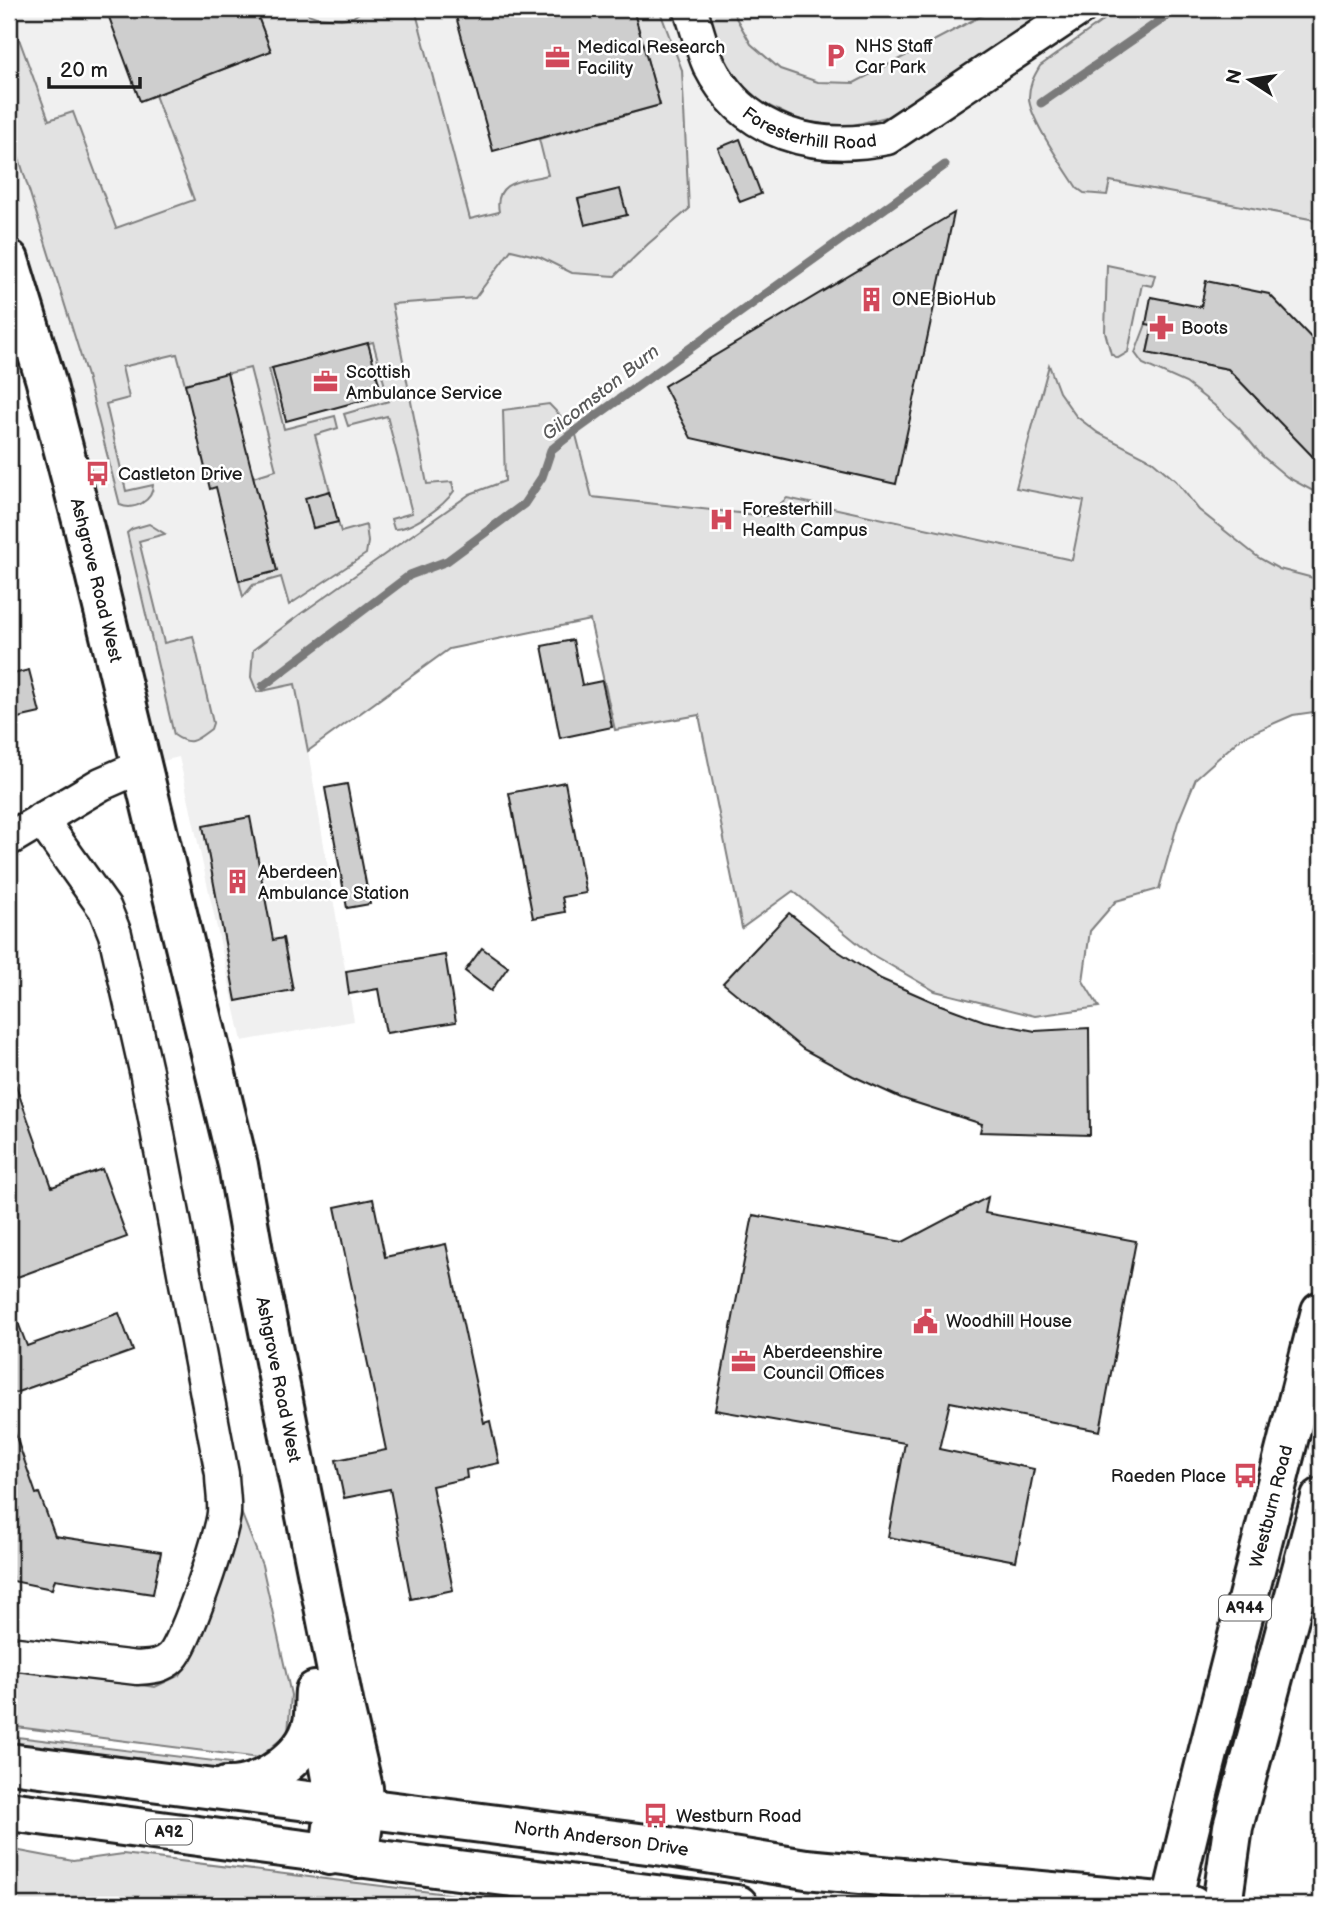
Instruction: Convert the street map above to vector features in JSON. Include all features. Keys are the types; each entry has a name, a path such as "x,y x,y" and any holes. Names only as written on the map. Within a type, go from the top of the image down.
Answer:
{"main road":[{"name":"Ashgrove Road West","path":"9,260 45,378 238,1165 345,1712 363,1788 351,1808 343,1857"},
{"name":"Ashgrove Road West","path":"174,902 232,1265 315,1691 351,1808"},
{"name":"Westburn Road","path":"1178,1905 1202,1777 1321,1311"},
{"name":"A944","path":"1222,1905 1233,1827 1321,1498"},
{"path":"182,1785 236,1787 265,1777 291,1759 304,1745 313,1724 315,1691"},
{"name":"North Anderson Drive","path":"9,1763 663,1846 806,1869 1178,1905"},
{"name":"A92","path":"9,1811 343,1857 738,1905"}],"street":[{"name":"Foresterhill Road","path":"690,9 709,64 726,92 749,114 770,128 802,139 833,144 887,138 1080,9"},
{"path":"9,839 101,784 142,766"},
{"path":"9,1653 137,1668 158,1667 174,1656 187,1628 218,1540 224,1512 222,1474 146,1070 115,934 105,909 41,819"}],"shaded area":[{"name":"Foresterhill Health Campus","path":"9,9 1321,9 1321,711 1293,715 1241,738 1196,778 1178,822 1159,889 1116,901 1090,931 1083,981 1099,1007 1035,1016 935,991 871,954 793,891 742,928 699,715 615,730 590,620 449,649 308,751 354,1021 242,1041 179,757 142,766 9,260"},
{"path":"255,9 306,9 308,14 316,17 341,19 353,17 365,9 415,9 470,219 499,212 498,201 501,193 512,183 548,175 539,139 660,105 633,9 659,9 682,70 689,209 615,276 572,273 540,257 511,250 475,298 392,304 427,484 452,482 454,491 435,510 410,525 394,529 391,519 412,513 387,416 348,426 344,414 389,401 373,342 269,369 284,429 335,416 338,428 315,435 330,491 314,528 338,522 341,532 366,525 368,542 366,554 289,605 281,577 253,585 243,597 239,581 277,571 253,477 276,470 250,368 185,384 177,354 122,367 129,398 106,404 126,491 153,485 150,496 142,503 131,507 120,505 87,376 9,126 9,12 49,120 73,112 116,228 194,200 155,95 271,51"},
{"path":"707,9 731,9 751,44 780,69 818,82 854,83 994,9 1051,9 890,116 846,127 798,120 753,98 727,64"},
{"path":"1119,9 1321,9 1321,226 1310,219 1110,181 1107,195 1084,193 1077,188 1034,117 1030,106 1030,89 1040,66"},
{"path":"1107,265 1155,275 1152,286 1142,284 1128,352 1118,358 1111,354 1105,332"},
{"path":"1146,324 1153,325 1147,353 1228,369 1321,465 1321,483 1313,491 1287,477 1262,456 1239,428 1186,383 1143,364 1135,353"},
{"path":"1049,365 1059,392 1076,416 1098,433 1151,460 1176,481 1199,510 1259,558 1279,569 1321,580 1321,711 1293,715 1241,738 1196,778 1178,822 1159,889 1116,901 1090,931 1083,981 1099,1007 1035,1016 935,991 871,954 793,891 742,928 699,715 615,730 590,620 449,649 308,751 295,684 257,692 251,677 253,650 470,494 505,481 503,410 549,404 575,431 592,497 766,516 787,498 1072,560 1084,501 1016,488"},
{"path":"149,524 165,534 139,541 164,643 193,636 213,723 211,729 193,741 185,741 174,735 127,533"},
{"path":"239,1507 262,1565 291,1695 288,1733 259,1758 9,1726 9,1667 155,1687 180,1675 195,1652"},
{"path":"9,1736 231,1763 228,1773 9,1746"},
{"path":"9,1849 73,1861 123,1854 537,1905 9,1905"}],"building":[{"path":"106,9 255,9 271,51 140,101"},
{"name":"Medical Research Facility","path":"454,9 633,9 660,105 493,151"},
{"path":"740,139 761,194 740,202 718,148"},
{"path":"620,189 627,215 585,225 578,199"},
{"name":"ONE BioHub","path":"954,213 896,484 691,438 664,386"},
{"path":"1206,281 1269,294 1321,348 1321,465 1228,369 1147,353 1153,325 1146,324 1151,297 1201,307"},
{"name":"Scottish Ambulance Service","path":"368,343 382,395 286,421 272,368"},
{"path":"227,373 277,571 239,581 216,487 210,489 185,384"},
{"path":"330,491 338,522 313,528 305,498"},
{"path":"573,640 582,685 602,681 612,727 560,738 542,646"},
{"path":"29,670 40,713 9,720 9,675"},
{"path":"565,782 586,893 562,897 565,912 533,918 509,793"},
{"path":"347,784 370,904 347,908 325,788"},
{"name":"Aberdeen Ambulance Station","path":"250,817 273,940 283,938 293,990 236,1001 203,826"},
{"path":"789,913 833,948 881,979 938,1004 984,1021 1035,1031 1089,1028 1090,1135 980,1132 982,1124 901,1098 803,1049 723,983"},
{"path":"482,948 508,967 491,991 465,971"},
{"path":"445,955 456,1022 386,1033 378,989 349,994 346,971"},
{"path":"9,1075 12,1075 52,1187 102,1169 127,1237 9,1280"},
{"name":"Woodhill House","path":"988,1197 985,1213 1136,1241 1100,1431 950,1402 939,1449 1034,1469 1016,1561 888,1537 905,1443 715,1410 753,1215 903,1242"},
{"path":"373,1199 385,1257 446,1244 484,1423 490,1421 499,1463 466,1470 467,1478 432,1486 453,1590 411,1599 390,1489 344,1498 336,1460 386,1450 335,1207"},
{"path":"9,1304 27,1346 119,1313 133,1351 9,1395"},
{"path":"9,1428 13,1428 36,1494 39,1493 55,1536 161,1552 153,1594 55,1579 52,1589 13,1581 9,1568"}],"waterway":[{"name":"Gilcomston Burn","path":"1041,103 1177,9"},
{"name":"Gilcomston Burn","path":"263,686 410,575 447,561 524,504 542,477 551,450 945,165"}],"place":[{"name":"NHS Staff Car Park","path":"835,56"},
{"name":"Medical Research Facility","path":"557,57"},
{"name":"ONE BioHub","path":"872,299"},
{"name":"Boots","path":"1161,328"},
{"name":"Scottish Ambulance Service","path":"326,382"},
{"name":"Castleton Drive","path":"98,474"},
{"name":"Foresterhill Health Campus","path":"722,519"},
{"name":"Aberdeen Ambulance Station","path":"238,882"},
{"name":"Woodhill House","path":"926,1321"},
{"name":"Aberdeenshire Council Offices","path":"743,1362"},
{"name":"Raeden Place","path":"1246,1476"},
{"name":"Westburn Road","path":"656,1816"}]}
